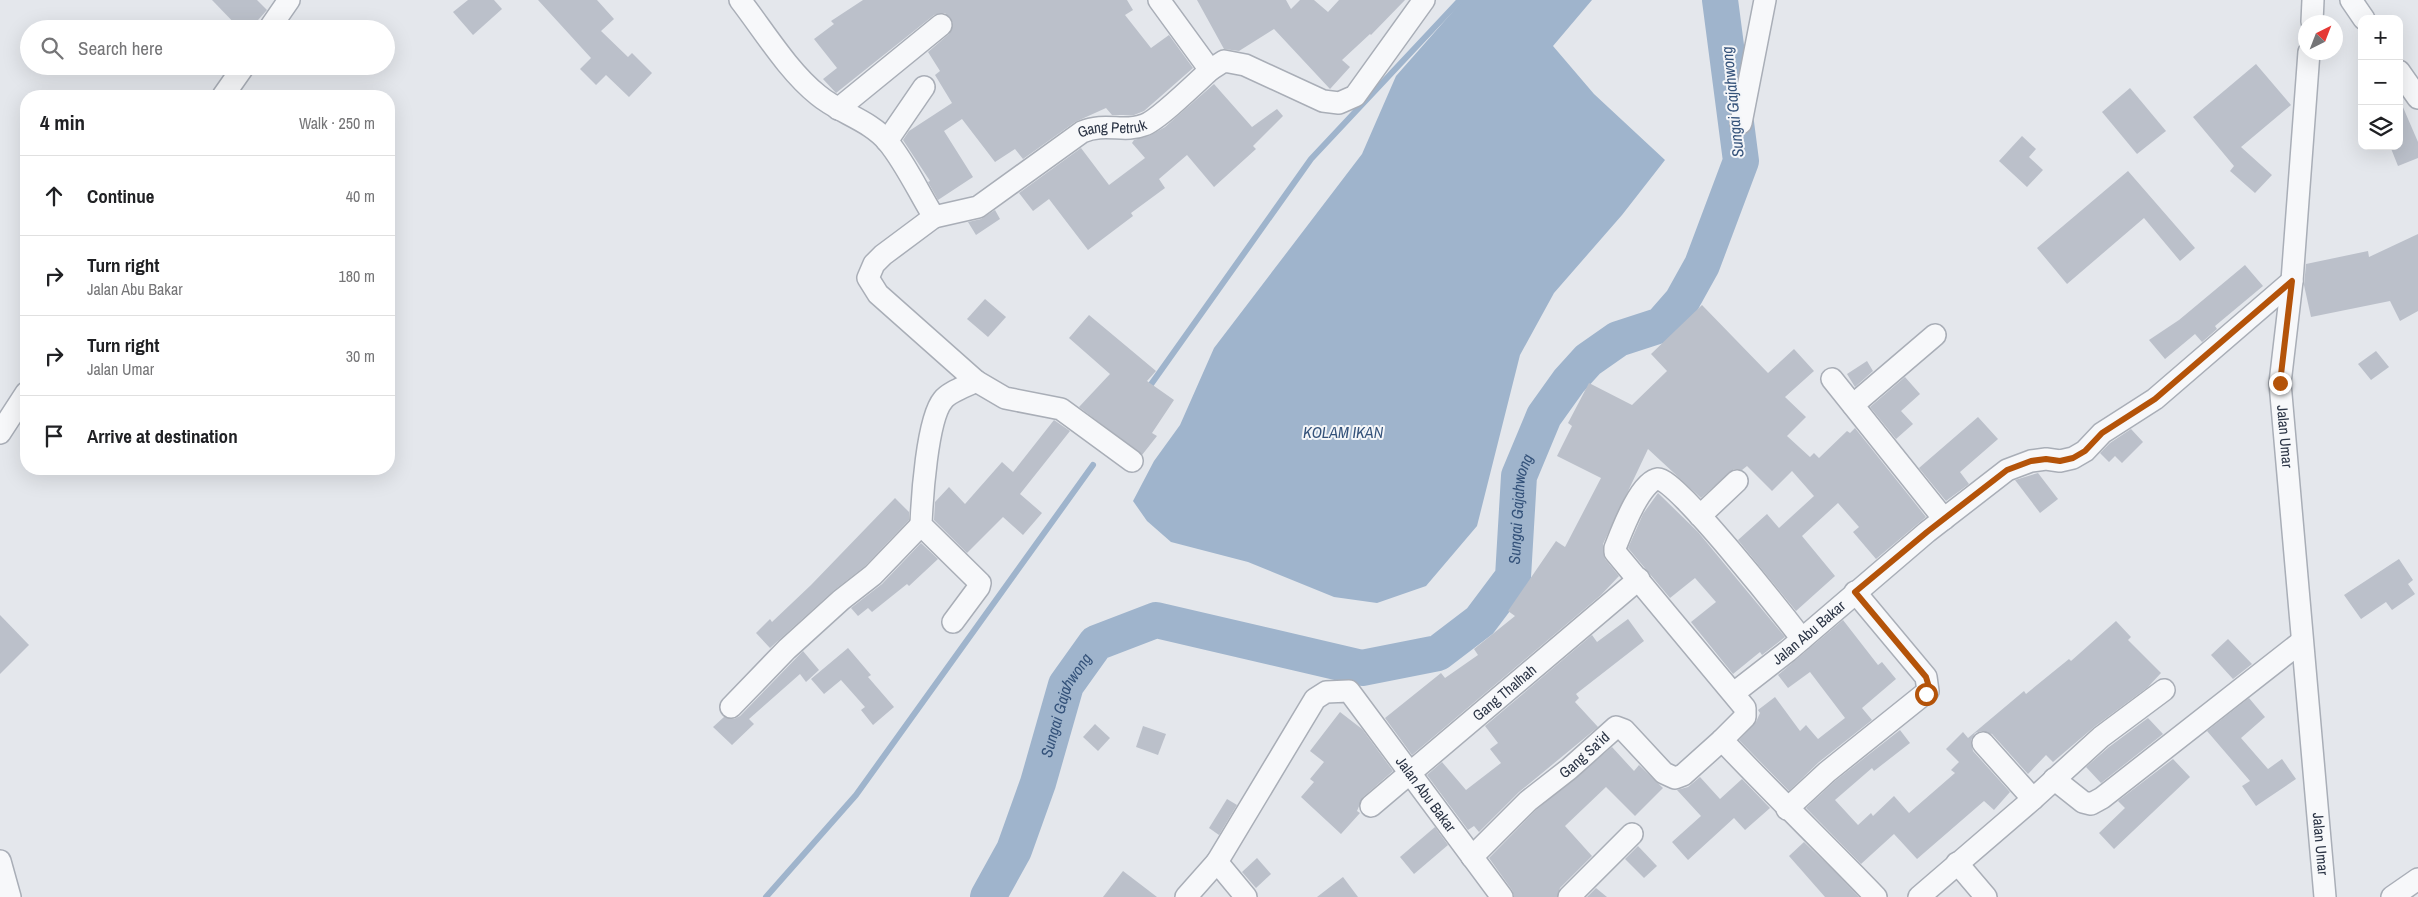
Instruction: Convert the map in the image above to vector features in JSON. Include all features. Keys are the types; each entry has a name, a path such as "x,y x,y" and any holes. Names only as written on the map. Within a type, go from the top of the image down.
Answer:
{"street":[{"path":"275,20 289,0"},
{"path":"740,0 802,80 838,109 858,119 887,141 934,217 883,255 874,264 868,278 878,294 976,381 1005,398 1061,409 1132,461"},
{"path":"1159,0 1210,70 1224,61 1245,65 1323,101 1339,103 1355,96 1424,0"},
{"path":"1741,123 1765,0"},
{"path":"2312,15 2313,0"},
{"path":"2351,0 2361,15"},
{"path":"838,109 941,25"},
{"name":"Jalan Umar","path":"2308,60 2292,281 2280,383 2325,897"},
{"name":"Gang Petruk","path":"934,217 978,207 1082,132 1094,127 1127,128 1143,126 1210,70"},
{"path":"228,90 238,75"},
{"path":"2403,76 2418,98"},
{"path":"887,141 924,87"},
{"name":"Jalan Abu Bakar","path":"1734,693 1802,639 1855,592 1944,519 2007,470 2031,461 2046,459 2060,461 2073,458 2085,451 2102,433 2155,399 2292,281"},
{"path":"1853,405 1935,335"},
{"path":"1832,379 1944,519"},
{"path":"731,707 787,649 873,575 920,525 923,474 934,420 943,400 976,381"},
{"path":"0,433 20,402"},
{"path":"1802,639 1700,516 1666,482 1657,479 1652,481 1631,508 1615,552 1745,708 1745,717 1722,740 1787,809 1824,843 1876,897"},
{"path":"1700,516 1736,481"},
{"path":"920,525 980,583 953,622"},
{"name":"Gang Thalhah","path":"1371,806 1639,579"},
{"path":"1787,809 1827,772 1928,691 1926,677 1855,592"},
{"path":"2054,779 2083,802 2092,804 2302,642"},
{"path":"1919,897 2101,738 2164,690"},
{"name":"Jalan Abu Bakar","path":"1217,862 1315,700 1326,692 1349,691 1502,897"},
{"name":"Gang Sa'id","path":"1472,857 1528,800 1569,769 1616,728 1624,730 1664,773 1676,778 1722,740"},
{"path":"1983,743 2033,799"},
{"path":"1568,897 1632,834"},
{"path":"0,861 10,897"},
{"path":"1186,897 1217,862 1246,897"},
{"path":"1957,864 1986,897"},
{"path":"2392,897 2418,879"}],"water":[{"name":"KOLAM IKAN","path":"1463,0 1592,0 1553,46 1594,94 1665,160 1622,215 1554,293 1520,355 1477,526 1426,586 1377,603 1334,597 1248,562 1171,542 1147,521 1133,501 1154,461 1180,425 1214,348 1362,154 1396,76"}],"building":[{"path":"212,0 257,0 267,10 258,20 231,20"},
{"path":"468,0 494,0 502,9 473,35 453,12"},
{"path":"538,0 597,0 614,19 601,31 628,57 632,53 652,73 629,97 606,75 596,85 580,69 591,58"},
{"path":"863,0 1127,0 1133,10 1125,15 1151,48 1169,35 1193,68 1144,111 1134,115 1112,115 1106,108 1075,122 1023,159 1015,149 995,162 962,119 944,131 973,177 938,200 928,182 930,181 903,140 909,131 952,103 935,75 940,71 928,52 949,34 953,23 945,13 934,15 836,93 823,79 837,68 814,39 834,24 831,21"},
{"path":"1197,0 1286,0 1291,9 1300,0 1314,0 1328,12 1339,0 1405,0 1371,35 1342,60 1350,67 1330,89 1274,29 1239,51 1224,49"},
{"path":"2256,64 2291,105 2241,147 2272,175 2255,193 2230,171 2234,166 2193,117"},
{"path":"1214,84 1252,127 1277,109 1283,116 1253,146 1256,149 1214,187 1187,155 1159,179 1165,188 1131,213 1133,216 1088,250 1049,199 1033,211 1019,193 1081,148 1109,185 1145,158 1132,143 1134,140 1149,136 1165,127"},
{"path":"2130,88 2166,131 2137,154 2102,112"},
{"path":"2403,107 2418,142 2418,158 2398,166 2392,150 2403,150"},
{"path":"2022,136 2036,149 2029,157 2043,170 2027,187 1999,161"},
{"path":"2128,171 2195,248 2180,261 2144,218 2067,284 2037,248"},
{"path":"995,210 1000,219 976,235 968,222 981,219"},
{"path":"2418,234 2418,311 2400,321 2390,301 2311,317 2304,285 2306,264 2368,251 2369,257"},
{"path":"2245,265 2263,286 2215,326 2217,329 2202,342 2195,334 2165,359 2149,340 2179,320"},
{"path":"985,299 1006,317 988,337 967,319"},
{"path":"1702,305 1768,373 1794,349 1814,371 1785,397 1806,417 1787,436 1810,457 1814,453 1819,458 1847,431 1850,433 1855,428 1926,517 1876,559 1853,532 1859,527 1838,503 1802,536 1835,576 1796,611 1738,540 1767,514 1779,528 1814,496 1792,471 1772,491 1747,466 1742,470 1734,469 1701,498 1648,449 1603,544 1605,559 1619,576 1601,595 1412,755 1385,718 1441,673 1445,678 1478,655 1474,649 1515,616 1508,611 1556,541 1565,547 1601,478 1557,456 1572,426 1568,423 1589,383 1632,405 1667,371 1651,354"},
{"path":"1089,315 1156,371 1147,381 1174,400 1152,433 1157,436 1142,455 1079,407 1110,374 1069,338"},
{"path":"2376,351 2389,367 2371,380 2358,364"},
{"path":"1867,361 1873,371 1855,387 1847,374"},
{"path":"1905,377 1920,394 1901,411 1913,424 1896,439 1870,407"},
{"path":"1978,417 1998,439 1960,472 1969,484 1946,501 1919,468"},
{"path":"1054,420 1070,431 1020,494 1042,513 1023,535 1003,517 967,553 934,520 935,502 949,487 965,504 1002,462 1013,472"},
{"path":"2131,429 2143,442 2122,463 2115,456 2109,462 2100,453 2110,443"},
{"path":"2038,473 2058,499 2040,513 2015,480"},
{"path":"1658,493 1698,532 1785,637 1762,655 1760,652 1733,674 1691,622 1716,602 1695,578 1670,598 1628,548 1643,514"},
{"path":"895,498 909,512 909,520 865,566 833,591 770,648 756,633 770,619 772,622 811,585"},
{"path":"921,543 938,559 909,586 907,584 872,612 868,608 858,616 851,608 882,584"},
{"path":"2399,559 2413,580 2408,584 2415,594 2392,610 2386,602 2361,619 2344,595"},
{"path":"0,615 29,645 0,674"},
{"path":"1628,619 1644,641 1576,694 1579,698 1575,702 1598,727 1519,792 1479,832 1474,826 1468,830 1427,775 1442,762 1466,790 1501,763 1490,749 1498,743 1485,726 1592,635 1597,642"},
{"path":"1843,620 1878,665 1882,662 1896,679 1862,708 1872,720 1819,762 1789,791 1739,740 1756,722 1760,713 1758,710 1775,697 1800,731 1806,725 1818,739 1845,718 1810,672 1788,688 1778,675"},
{"path":"2116,621 2131,637 2128,640 2161,673 2148,687 2094,727 2053,762 2046,755 2028,774 1992,734 1981,731 1975,733 1971,740 1973,751 2010,792 1994,810 1984,801 1917,859 1894,834 1861,864 1806,808 1835,781 1900,730 1910,743 1874,771 1872,768 1835,800 1858,825 1871,813 1873,816 1894,796 1909,813 1955,773 1951,770 1959,762 1946,749 1963,732 1968,738 2024,691 2026,694 2069,659 2071,661"},
{"path":"2228,639 2252,664 2233,679 2211,655"},
{"path":"848,648 871,675 868,677 894,707 873,725 861,710 865,707 841,680 824,694 811,679"},
{"path":"803,651 819,670 806,682 800,674 749,719 754,724 732,745 713,727 724,717 734,719 740,716"},
{"path":"2249,698 2265,717 2241,738 2268,769 2282,759 2296,779 2256,806 2242,786 2250,781 2207,731"},
{"path":"1340,712 1362,729 1393,771 1363,797 1357,811 1360,813 1341,834 1301,797 1314,782 1310,779 1324,762 1310,751"},
{"path":"2148,718 2163,734 2101,783 2086,767"},
{"path":"1095,724 1110,738 1098,751 1083,737"},
{"path":"1143,726 1166,734 1158,755 1136,747"},
{"path":"1612,747 1634,771 1639,765 1663,788 1635,816 1606,787 1565,826 1592,856 1560,888 1557,897 1514,897 1512,890 1489,858 1536,810"},
{"path":"2173,759 2190,777 2114,849 2099,833 2125,808 2118,801"},
{"path":"1700,777 1720,799 1742,779 1770,808 1745,830 1734,818 1688,860 1672,842 1701,816 1677,790 1688,787"},
{"path":"1227,799 1237,805 1219,835 1209,828"},
{"path":"1435,827 1448,845 1414,874 1400,857"},
{"path":"1804,842 1859,897 1825,897 1789,856"},
{"path":"1638,846 1657,866 1644,878 1625,859"},
{"path":"1257,858 1271,874 1256,888 1242,872"},
{"path":"1123,871 1157,897 1103,897"},
{"path":"1343,877 1358,897 1317,897"},
{"path":"1596,888 1607,897 1587,897"}],"waterway":[{"path":"1147,390 1311,159 1460,0"},
{"name":"Sungai Gajahwong","path":"988,897 1014,850 1038,783 1066,685 1096,643 1156,620 1362,668 1438,653 1480,621 1513,577 1519,476 1544,416 1569,381 1588,360 1618,339 1661,325 1682,301 1702,265 1741,161 1720,0"},
{"path":"766,897 856,795 1093,465"}],"route":[{"path":"1926,694 1929,687 1926,677 1855,592 1927,532 2007,470 2031,461 2046,459 2060,461 2073,458 2085,451 2102,433 2155,399 2292,281 2280,383"}]}
